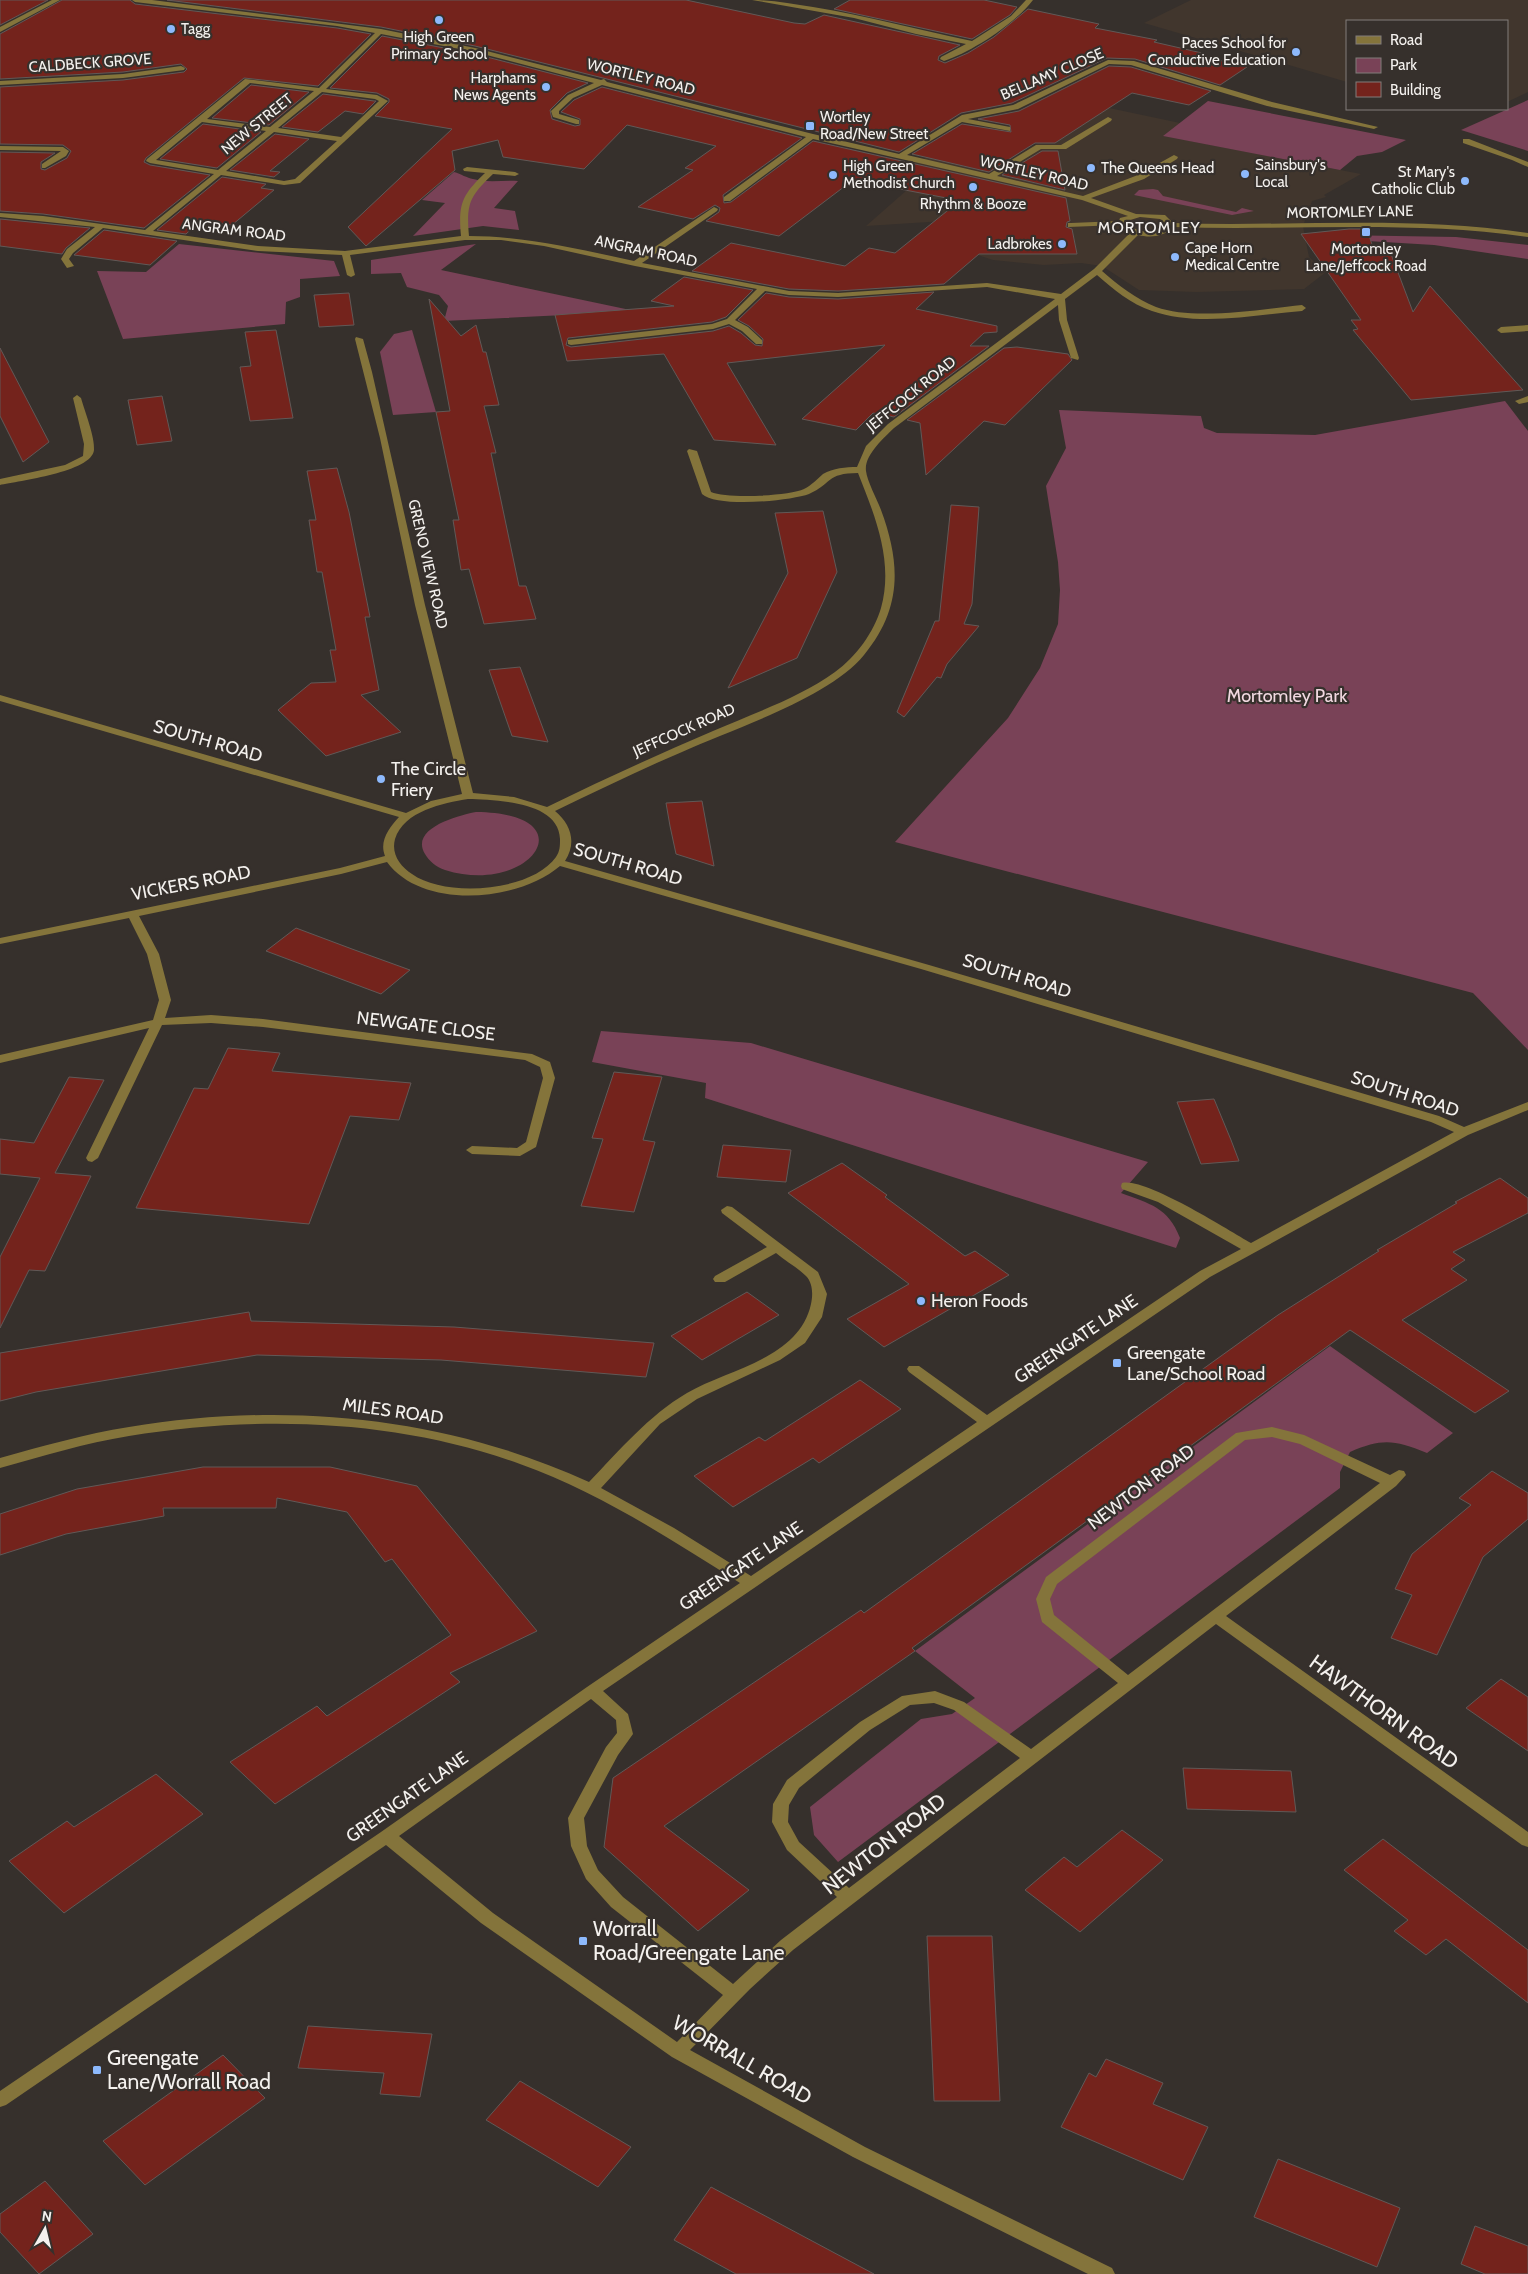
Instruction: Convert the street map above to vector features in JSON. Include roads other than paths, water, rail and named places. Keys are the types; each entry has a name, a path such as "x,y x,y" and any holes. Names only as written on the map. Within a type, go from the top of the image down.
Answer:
{"street":[{"path":"0,30 56,0"},
{"name":"WORTLEY ROAD","path":"135,0 381,31 519,60 812,136 1084,198 1133,216"},
{"path":"755,0 854,16 916,32 972,43"},
{"path":"944,59 1003,24 1020,12 1030,0"},
{"path":"0,19 16,21"},
{"name":"NEW STREET","path":"146,233 322,89 381,31"},
{"name":"BELLAMY CLOSE","path":"900,156 962,119 1015,107 1108,62 1131,63 1270,104 1374,127"},
{"name":"CALDBECK GROVE","path":"0,83 123,76 181,68"},
{"path":"248,81 377,97 384,101 297,181 284,183 150,162 201,120 248,81"},
{"path":"576,122 556,115 555,111 560,103 578,91 604,81"},
{"path":"1355,123 1366,113"},
{"name":"BELLAMY CLOSE","path":"962,119 1007,129"},
{"path":"990,176 1039,147 1063,147 1108,119"},
{"path":"201,120 342,139"},
{"path":"727,199 812,136"},
{"path":"1466,141 1515,158 1528,166"},
{"path":"0,148 63,149 65,151 44,166"},
{"path":"1084,198 1141,177 1174,157"},
{"path":"467,169 515,174"},
{"path":"465,238 463,204 471,190 491,172"},
{"path":"635,264 714,210"},
{"name":"ANGRAM ROAD","path":"0,214 279,250 345,254 465,238 501,238 544,244 635,264 762,288 831,295 987,285 1061,296"},
{"path":"1071,225 1122,223 1133,216 1155,215 1167,219 1171,225 1160,232 1136,232 1126,228 1122,223"},
{"name":"MORTOMLEY LANE","path":"1171,225 1258,227 1430,225 1473,227 1528,234"},
{"path":"70,266 65,259 70,251 100,227"},
{"name":"JEFFCOCK ROAD","path":"547,811 640,765 811,690 840,674 875,634 886,608 891,561 884,529 861,470 869,448 891,426 1096,271 1136,232"},
{"path":"345,254 351,275"},
{"path":"1096,271 1124,294 1164,312 1202,314 1302,308"},
{"path":"571,342 713,326 730,321 762,288"},
{"path":"1061,296 1063,320 1075,358"},
{"path":"730,321 745,329 759,342"},
{"path":"1501,330 1528,328"},
{"name":"GRENO VIEW ROAD","path":"358,339 378,405 421,607 450,715 468,796"},
{"path":"0,482 64,467 86,458 90,452 90,444 76,398"},
{"path":"692,451 707,494 718,499 786,496 805,492 828,475 861,470"},
{"name":"SOUTH ROAD","path":"0,698 406,816"},
{"name":"SOUTH ROAD","path":"468,796 498,796 525,801 547,811 560,822 566,834 566,848 558,862 540,876 513,886 483,892 452,891 424,885 402,873 390,858 387,844 393,830 406,816 424,807 445,800 468,796"},
{"name":"VICKERS ROAD","path":"0,941 341,870 390,858"},
{"name":"SOUTH ROAD","path":"558,862 944,973 1416,1113 1464,1132"},
{"path":"92,1158 158,1022 165,1000 153,954 132,913"},
{"name":"NEWGATE CLOSE","path":"0,1059 158,1022 212,1019 263,1023 528,1057 546,1065 549,1078 532,1144 520,1152 472,1150"},
{"name":"GREENGATE LANE","path":"0,2100 387,1836 751,1583 1205,1274 1249,1248 1464,1132 1528,1106"},
{"path":"1127,1186 1163,1199 1249,1248"},
{"path":"591,1489 655,1421 692,1396 775,1357 800,1340 815,1317 820,1294 813,1275 727,1210"},
{"path":"720,1279 775,1248"},
{"path":"914,1369 988,1423"},
{"name":"MILES ROAD","path":"0,1464 92,1438 167,1426 235,1420 318,1420 389,1427 460,1440 525,1461 591,1489 653,1521 751,1583"},
{"name":"NEWTON ROAD","path":"678,2052 734,1994 787,1945 1031,1757 1130,1684 1216,1618 1395,1478 1304,1440 1272,1432 1241,1436 1051,1581 1043,1599 1047,1618 1130,1684"},
{"name":"HAWTHORN ROAD","path":"1216,1618 1528,1841"},
{"path":"592,1692 622,1718 626,1734 612,1751 576,1818 579,1846 592,1874 617,1902 734,1994"},
{"path":"850,1898 793,1846 780,1822 781,1804 793,1784 865,1726 907,1700 934,1697 959,1706 1031,1757"},
{"name":"WORRALL ROAD","path":"387,1836 486,1918 678,2052 858,2152 1106,2274"}],"place":[{"name":"High Green Primary School","path":"439,20"},
{"name":"Tagg","path":"171,29"},
{"name":"Paces School for Conductive Education","path":"1296,52"},
{"name":"Harphams News Agents","path":"546,87"},
{"name":"Wortley Road/New Street","path":"810,126"},
{"name":"The Queens Head","path":"1091,168"},
{"name":"Sainsbury's Local","path":"1245,174"},
{"name":"High Green Methodist Church","path":"833,175"},
{"name":"St Mary's Catholic Club","path":"1465,181"},
{"name":"Rhythm & Booze","path":"973,187"},
{"name":"Mortomley Lane/Jeffcock Road","path":"1366,232"},
{"name":"Ladbrokes","path":"1062,244"},
{"name":"Cape Horn Medical Centre","path":"1175,257"},
{"name":"The Circle Friery","path":"381,779"},
{"name":"Heron Foods","path":"921,1301"},
{"name":"Greengate Lane/School Road","path":"1117,1363"},
{"name":"Worrall Road/Greengate Lane","path":"583,1941"},
{"name":"Greengate Lane/Worrall Road","path":"97,2070"}],"district":[{"name":"MORTOMLEY","path":"1149,227"}],"park label":[{"name":"Mortomley Park","path":"1287,696"}]}
